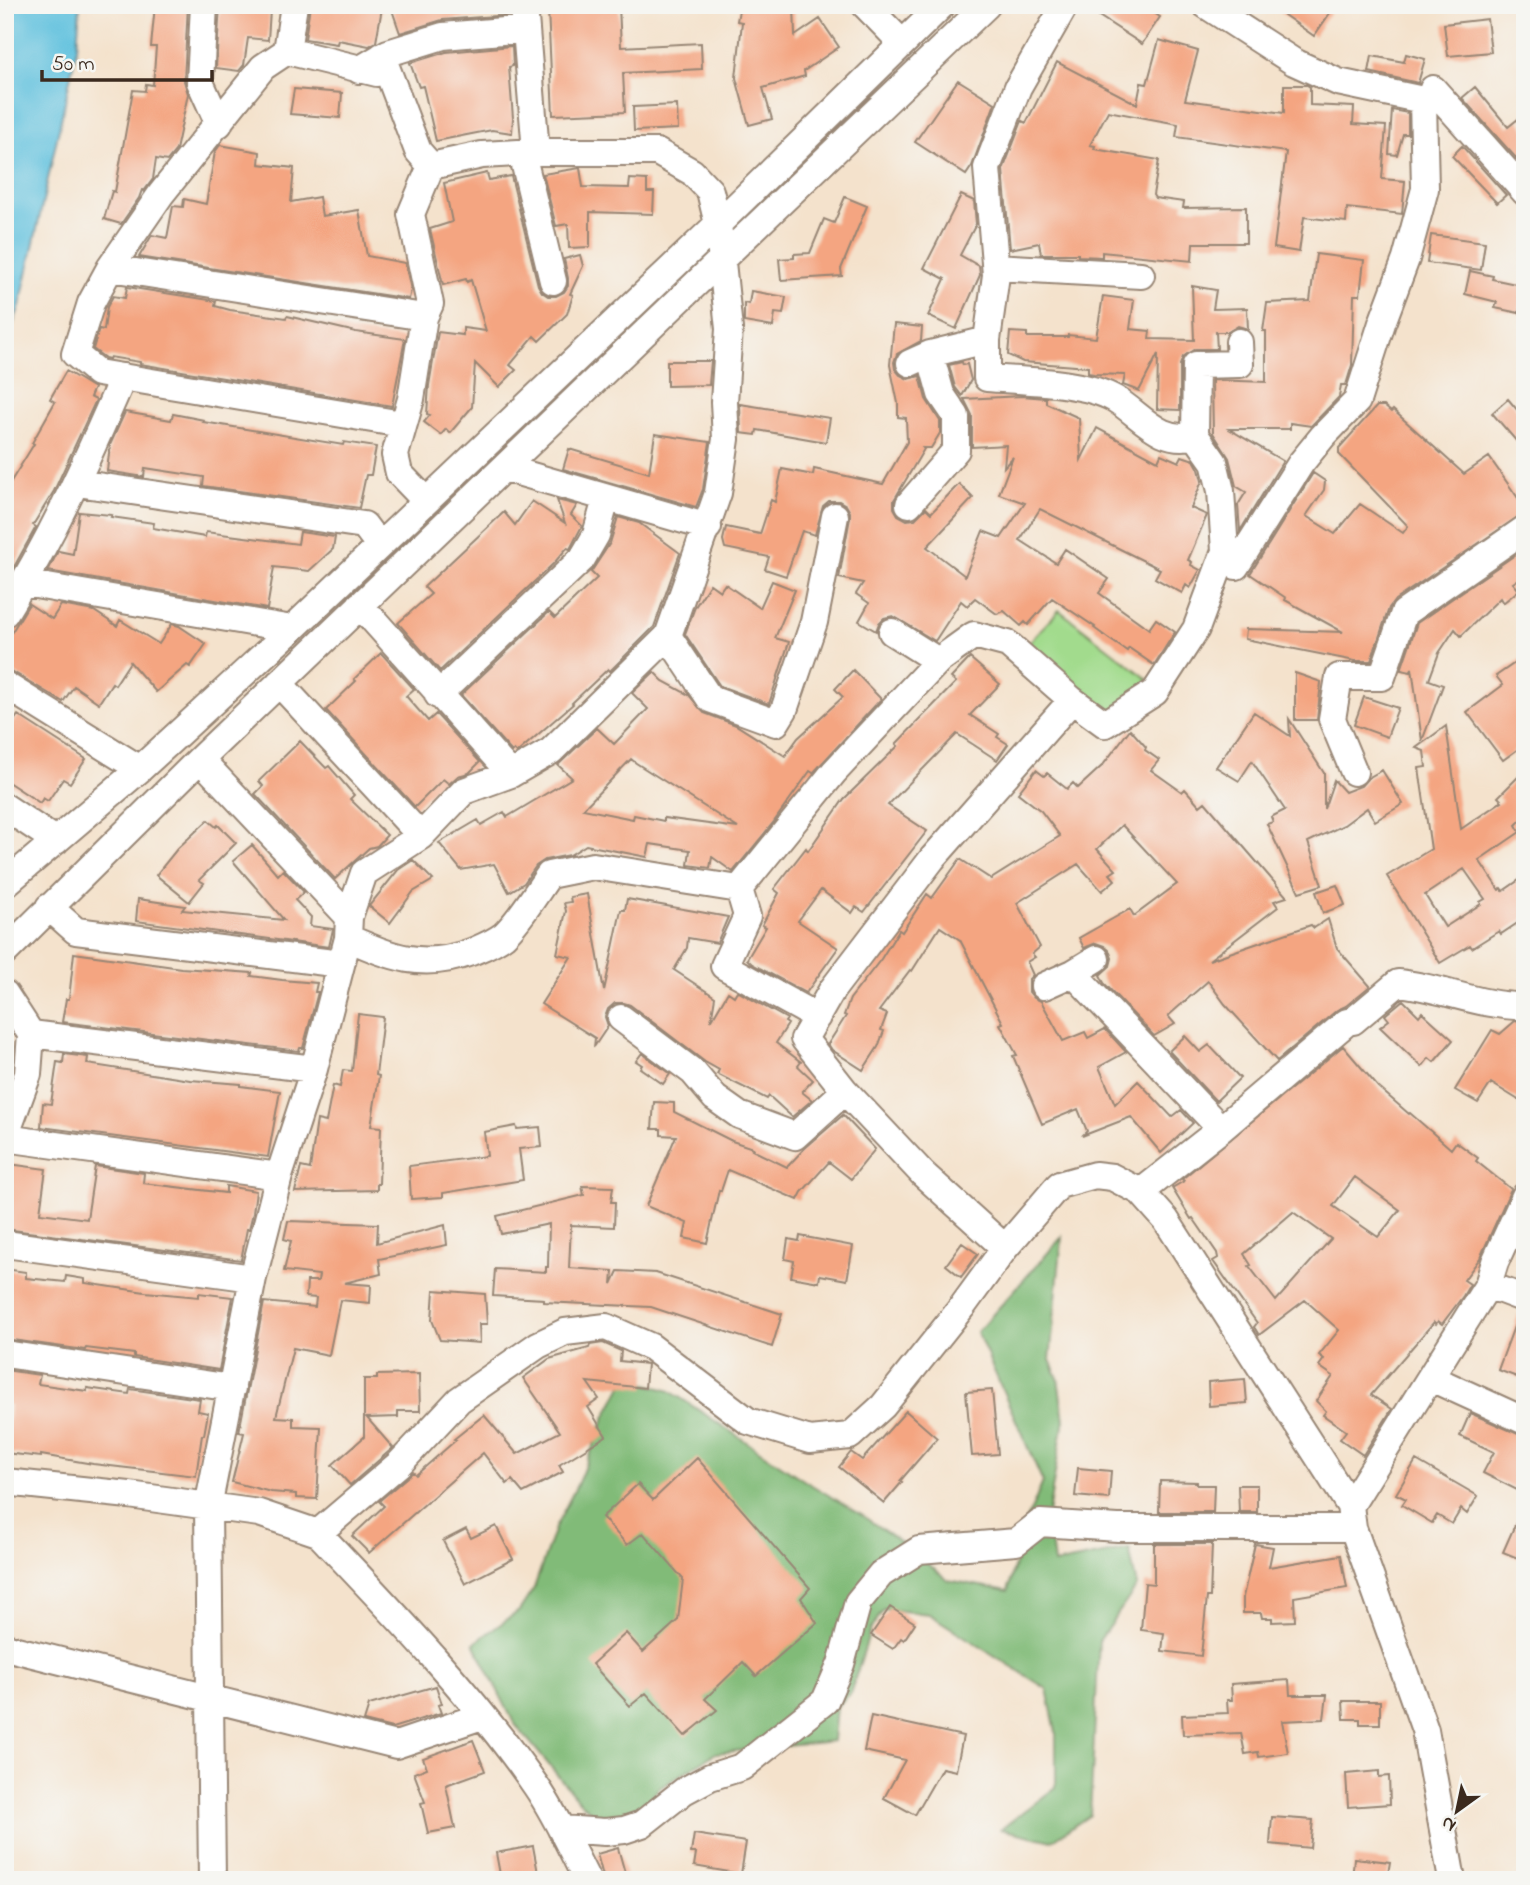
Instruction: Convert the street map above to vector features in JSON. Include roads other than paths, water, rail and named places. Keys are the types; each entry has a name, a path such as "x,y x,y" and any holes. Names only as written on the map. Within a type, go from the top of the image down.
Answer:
{"street":[{"path":"204,5 200,82 219,124"},
{"path":"294,5 287,51 263,67 161,194 110,268 91,303 75,354 98,373 402,424"},
{"path":"865,5 902,43"},
{"path":"5,884 140,769 292,629 718,224 942,5"},
{"path":"5,952 200,759 987,5"},
{"path":"1065,5 1018,87 987,167 996,267 987,340 987,378 1087,388 1115,399 1151,428 1183,439 1195,435"},
{"path":"1206,5 1294,62 1338,82 1423,100 1425,189 1406,260 1357,401 1301,463 1237,566"},
{"path":"287,51 359,70 386,66 443,36 525,17 529,152 553,281"},
{"path":"386,66 418,150 431,166"},
{"path":"1433,89 1525,192"},
{"path":"212,1880 208,1507 253,1278 279,1176 314,1069 364,873 421,836 464,790 511,774 551,751 668,636 708,527 718,493 726,439 724,402 729,329 718,224 710,191 692,172 657,152 529,152 482,155 431,166"},
{"path":"426,501 399,473 395,455 411,399 424,317 430,304 411,214 431,166"},
{"path":"996,267 1141,275"},
{"path":"110,268 424,317"},
{"path":"909,504 956,450 956,416 920,358 987,340"},
{"path":"739,889 834,772 938,661 974,635 1008,644 1072,700 1105,724 1155,692 1196,629 1225,551 1221,491 1214,462 1195,435 1196,365 1240,364 1239,342"},
{"path":"5,614 77,483 123,377"},
{"path":"504,468 708,527"},
{"path":"77,483 364,526 379,545"},
{"path":"438,695 582,559 596,535 606,499"},
{"path":"668,636 709,699 776,723 784,710 814,622 835,516"},
{"path":"1354,772 1332,719 1339,677 1382,677 1404,613 1525,529"},
{"path":"24,583 292,629"},
{"path":"360,605 511,774"},
{"path":"892,632 938,661"},
{"path":"279,683 421,836"},
{"path":"5,685 140,769"},
{"path":"1004,1248 923,1174 845,1091 804,1039 832,990 932,859 1072,700"},
{"path":"200,759 349,927 377,951 412,961 434,961 459,956 491,944 506,933 549,875 593,866 739,889"},
{"path":"5,807 56,841"},
{"path":"739,889 747,916 724,966 817,1017"},
{"path":"50,907 76,930 341,964"},
{"path":"1044,986 1096,959"},
{"path":"1073,973 1221,1129"},
{"path":"1141,1192 1398,983 1417,985 1498,1005 1525,1006"},
{"path":"5,994 31,1034 28,1074 5,1137 279,1176"},
{"path":"621,1018 693,1072 715,1098 739,1115 795,1136 845,1091"},
{"path":"31,1034 314,1069"},
{"path":"318,1533 400,1464 459,1400 538,1345 565,1332 606,1327 651,1348 748,1421 810,1440 850,1436 883,1406 962,1307 1004,1248 1059,1185 1095,1175 1112,1177 1141,1192 1167,1220 1351,1517 1425,1731 1452,1880"},
{"path":"1351,1517 1488,1285 1495,1262 1525,1196"},
{"path":"5,1244 253,1278"},
{"path":"1488,1285 1525,1299"},
{"path":"5,1354 232,1388"},
{"path":"1431,1378 1525,1421"},
{"path":"5,1482 129,1495 259,1513 318,1533 392,1611 482,1716 537,1787 587,1880"},
{"path":"561,1829 605,1832 642,1824 684,1791 710,1777 742,1767 825,1701 841,1664 859,1602 881,1574 919,1550 1016,1542 1040,1523 1118,1528 1351,1517"},
{"path":"5,1647 396,1745 482,1716"}],"water":[{"path":"13,5 80,5 77,47 20,306 5,344 5,114"}]}
